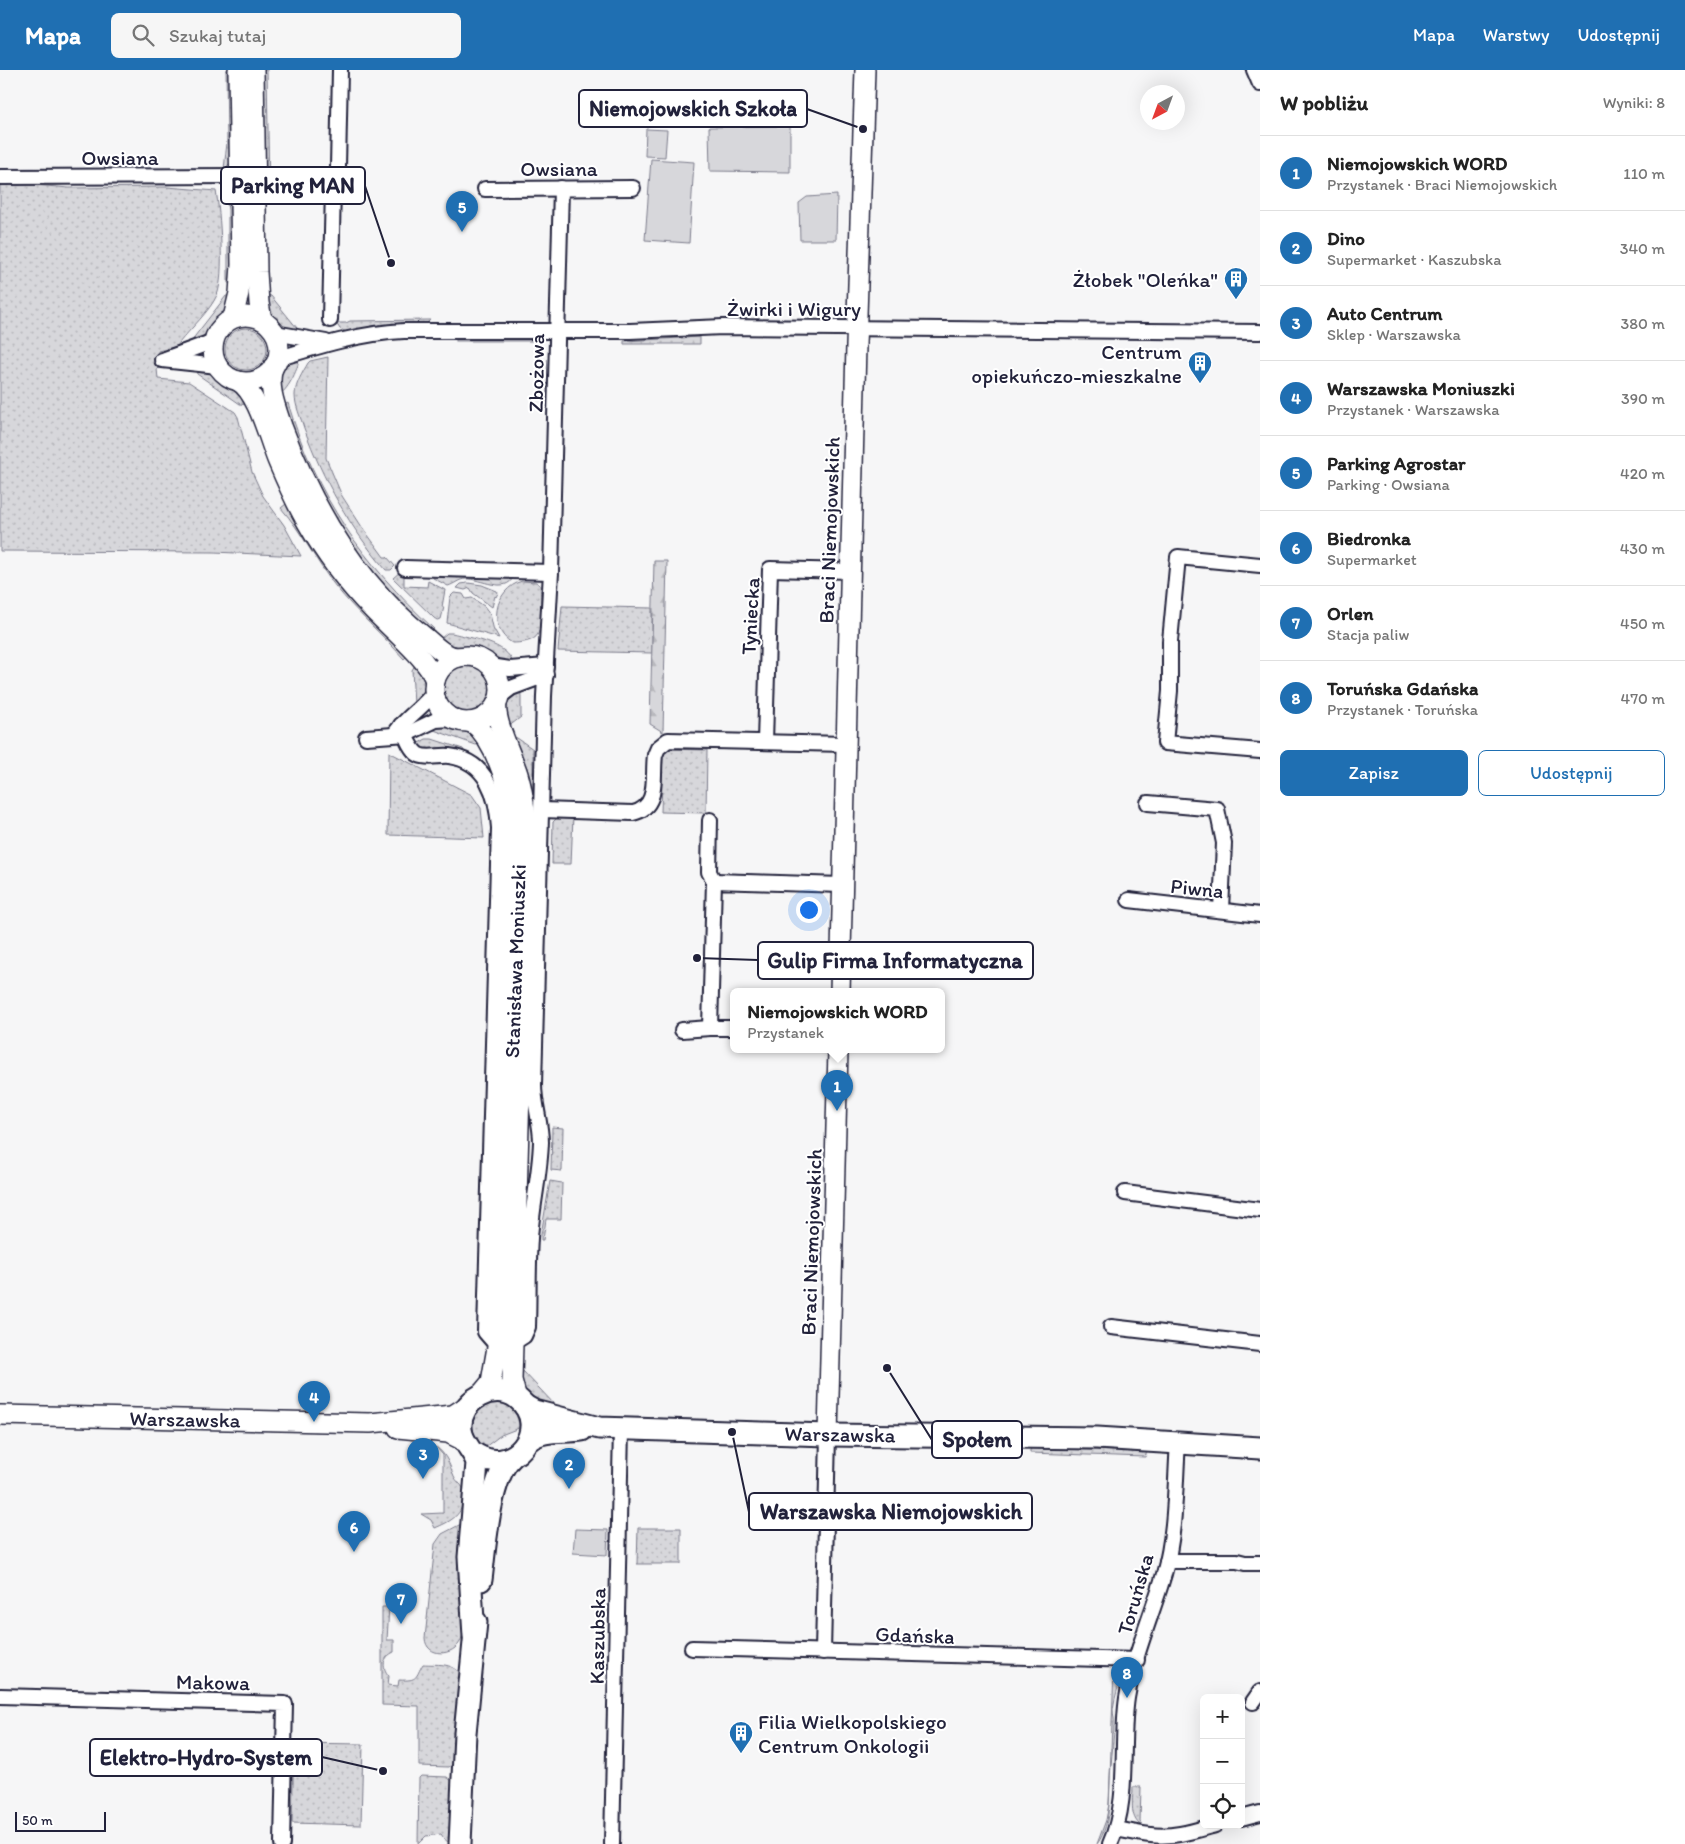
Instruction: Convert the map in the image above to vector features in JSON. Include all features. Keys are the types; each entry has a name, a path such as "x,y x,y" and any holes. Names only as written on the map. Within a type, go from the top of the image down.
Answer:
{"main road":[{"path":"234,318 241,278 238,70"},
{"path":"254,70 259,303 278,346 272,385 279,417 304,481 322,516 347,553 382,597 423,636 449,656 475,657 490,666 498,681 498,701 486,716 461,721 439,708 430,670 370,608 344,577 312,531 289,488 261,416 247,388 230,378 218,366 213,349 214,341 221,327 234,318 248,316 268,327"},
{"name":"Braci Niemojowskich","path":"840,988 865,70"},
{"path":"238,381 254,380 262,377 275,363"},
{"path":"434,686 443,666 458,657"},
{"name":"Stanisława Moniuszki","path":"474,1400 491,1382 505,1345 527,836 519,777 496,715 498,701"},
{"name":"Stanisława Moniuszki","path":"461,721 478,727 493,750 501,768 509,795 513,823 500,1320 516,1395 523,1404"},
{"name":"Braci Niemojowskich","path":"828,1435 838,1053"},
{"path":"460,1844 463,1767 474,1636 491,1507 501,1470 511,1458 521,1451 528,1441 531,1423 523,1404 511,1395 499,1391 474,1400 461,1423 468,1446 477,1464 469,1557 474,1636"},
{"name":"Warszawska","path":"0,1416 370,1423 453,1415 474,1400"},
{"name":"Warszawska","path":"523,1404 534,1412 599,1428"},
{"name":"Warszawska","path":"370,1423 408,1430 448,1434 468,1446"},
{"name":"Warszawska","path":"528,1441 534,1436 543,1433 621,1428 828,1435 1035,1436 1178,1442 1260,1448"},
{"path":"468,1446 481,1458 493,1461 511,1458"}],"street":[{"path":"330,320 333,188 338,167 340,70"},
{"path":"1254,70 1260,84"},
{"name":"Owsiana","path":"0,177 240,176"},
{"name":"Zbożowa","path":"551,566 560,188"},
{"name":"Owsiana","path":"485,189 633,188"},
{"name":"Żwirki i Wigury","path":"268,327 329,342"},
{"name":"Żwirki i Wigury","path":"275,363 329,342 390,332 637,330 723,327 1260,332"},
{"path":"214,341 162,360 218,366"},
{"path":"1260,565 1178,557 1170,641 1170,691 1165,743 1260,751"},
{"path":"405,568 508,570 551,566"},
{"name":"Stanisława Moniuszki","path":"400,731 418,754 424,756 451,756 466,762 479,771 492,789 498,813 498,907 485,1332 505,1345 524,1336 528,1327 530,1239 541,1143 541,1131 534,1092 546,670 551,566"},
{"name":"Tyniecka","path":"765,742 770,569 850,570"},
{"path":"490,666 510,669 546,670"},
{"path":"498,701 511,688 546,670"},
{"path":"400,731 425,704 434,686"},
{"path":"366,737 400,731 436,720 461,721"},
{"path":"542,810 633,813 644,809 652,798 655,754 658,748 668,740 846,744"},
{"path":"1148,803 1217,809 1224,843 1221,910"},
{"path":"710,820 709,872 714,881 710,1028"},
{"path":"714,881 842,885"},
{"name":"Piwna","path":"1129,900 1260,914"},
{"path":"682,1030 730,1028"},
{"path":"1125,1193 1260,1210"},
{"path":"1111,1327 1260,1344"},
{"name":"Kaszubska","path":"612,1844 621,1428"},
{"path":"823,1652 828,1435"},
{"name":"Toruńska","path":"1110,1844 1116,1829 1121,1803 1127,1698 1136,1660 1167,1561 1178,1442"},
{"path":"1167,1561 1237,1561 1260,1563"},
{"name":"Gdańska","path":"692,1648 1136,1660"},
{"name":"Makowa","path":"0,1696 286,1704 282,1844"},
{"path":"1245,1817 1260,1814"},
{"path":"1116,1829 1152,1836 1168,1836 1201,1829"}],"green space":[{"path":"226,70 231,70 233,160 224,169 227,143"},
{"path":"262,70 267,70 269,193 264,181"},
{"path":"790,126 790,172 710,171 709,127"},
{"path":"646,129 667,130 665,157 645,156"},
{"path":"651,159 694,162 689,243 645,240"},
{"path":"0,182 69,188 167,187 216,191 221,259 221,274 217,295 205,314 179,343 179,346 158,351 160,368 157,369 158,379 189,382 235,412 238,417 252,472 263,496 284,525 301,556 214,552 0,551"},
{"path":"224,184 231,191 233,284 228,283 228,210"},
{"path":"837,195 836,240 800,240 799,203 807,197"},
{"path":"266,295 271,296 297,328 298,332 284,327 275,320 269,309"},
{"path":"226,296 231,296 226,310 213,322 202,338 191,344 195,336"},
{"path":"430,320 426,324 396,325 349,333 340,329 336,323 350,321"},
{"path":"250,328 258,331 264,337 267,349 264,361 258,367 242,370 234,367 228,361 225,345 228,337 234,331"},
{"path":"456,337 532,337 532,341 456,341"},
{"path":"700,337 700,344 624,344 624,341"},
{"path":"299,357 298,366 293,377 280,394 281,369 290,361"},
{"path":"328,357 326,458 342,496 384,557 387,557 395,566 391,570 386,570 373,554 339,503 320,466 297,408 295,399 296,387 308,363"},
{"path":"195,368 209,372 221,383 238,392 248,405 240,404 197,374"},
{"path":"288,403 299,437 313,469 345,526 385,579 434,629 431,632 405,609 364,563 317,490 284,405"},
{"path":"286,504 407,656 404,659 336,587 281,508"},
{"path":"654,561 667,561 663,732 650,724"},
{"path":"401,571 404,575 404,586 427,587 428,581 445,590 441,619 437,620 434,618 393,578"},
{"path":"434,574 514,576 510,582 499,585 466,579 448,586 433,578"},
{"path":"522,581 536,582 540,585 540,624 536,637 523,642 512,643 499,628 497,609 505,592 513,585"},
{"path":"461,584 482,585 497,591 498,593 495,596 492,607 473,593 470,588 465,590 457,588"},
{"path":"454,593 463,594 466,599 472,598 484,606 490,614 494,631 499,638 447,623 450,597"},
{"path":"562,606 652,608 652,653 558,651"},
{"path":"447,633 478,639 497,646 510,657 513,664 500,661 476,648 446,643 440,639"},
{"path":"415,665 422,675 424,689 414,704 412,670"},
{"path":"463,666 471,666 480,670 486,676 490,689 486,702 480,708 471,712 463,712 454,708 448,702 444,693 444,685 448,676 454,670"},
{"path":"520,688 521,717 508,727 505,709 507,701"},
{"path":"442,725 472,734 481,743 476,745 431,729"},
{"path":"513,737 533,749 533,791 537,792 535,807 526,767 535,1123 530,1124 527,1113"},
{"path":"426,739 432,739 463,749 467,756 444,749 424,749 417,744"},
{"path":"663,749 707,750 706,813 661,812"},
{"path":"389,752 472,795 481,808 484,838 388,835"},
{"path":"559,816 573,816 571,864 552,864 553,822"},
{"path":"552,1127 563,1128 562,1171 551,1170"},
{"path":"550,1181 562,1183 561,1219 546,1219 543,1240 541,1240 541,1235"},
{"path":"521,1369 555,1405 547,1407 531,1398 522,1386"},
{"path":"494,1402 504,1404 512,1409 519,1423 519,1428 501,1435 485,1447 475,1435 473,1421 480,1409"},
{"path":"436,1447 445,1457 455,1478 463,1488 464,1494 462,1506 454,1518 435,1528 431,1520 421,1514 443,1513 443,1455"},
{"path":"1032,1448 1147,1452 1145,1457 1030,1453"},
{"path":"461,1524 458,1570 462,1571 465,1597 464,1632 461,1640 453,1650 441,1653 435,1652 427,1645 425,1638 435,1544 442,1534"},
{"path":"638,1528 681,1528 681,1564 637,1564"},
{"path":"575,1529 608,1530 607,1555 573,1553"},
{"path":"382,1607 389,1607 387,1640 394,1640 394,1652 384,1662 386,1673 389,1676 388,1685 398,1686 399,1680 413,1679 423,1664 448,1666 461,1674 453,1764 449,1767 419,1766 419,1706 382,1705"},
{"path":"1114,1669 1121,1669 1123,1672 1113,1709 1114,1735 1110,1775"},
{"path":"294,1743 363,1744 361,1825 292,1823"},
{"path":"421,1776 447,1777 453,1782 453,1842 446,1841 441,1834 426,1836 418,1844 419,1778"},
{"path":"1133,1787 1141,1787 1140,1822 1145,1828 1140,1825 1134,1815 1132,1804"},
{"path":"1109,1804 1108,1817 1102,1836 1097,1844 1106,1820"}],"place":[{"name":"Niemojowskich Szkoła","path":"863,129"},
{"name":"Parking Agrostar","path":"462,232"},
{"name":"Parking MAN","path":"391,263"},
{"name":"Żłobek \"Oleńka\"","path":"1236,300"},
{"name":"Centrum opiekuńczo-mieszkalne","path":"1200,384"},
{"name":"Gulip Firma Informatyczna","path":"697,958"},
{"name":"Niemojowskich WORD","path":"837,1111"},
{"name":"Społem","path":"887,1368"},
{"name":"Warszawska Moniuszki","path":"314,1422"},
{"name":"Warszawska Niemojowskich","path":"732,1432"},
{"name":"Auto Centrum","path":"423,1479"},
{"name":"Dino","path":"569,1489"},
{"name":"Biedronka","path":"354,1552"},
{"name":"Orlen","path":"401,1624"},
{"name":"Toruńska Gdańska","path":"1127,1698"},
{"name":"Filia Wielkopolskiego Centrum Onkologii","path":"741,1754"},
{"name":"Elektro-Hydro-System","path":"383,1771"}]}
